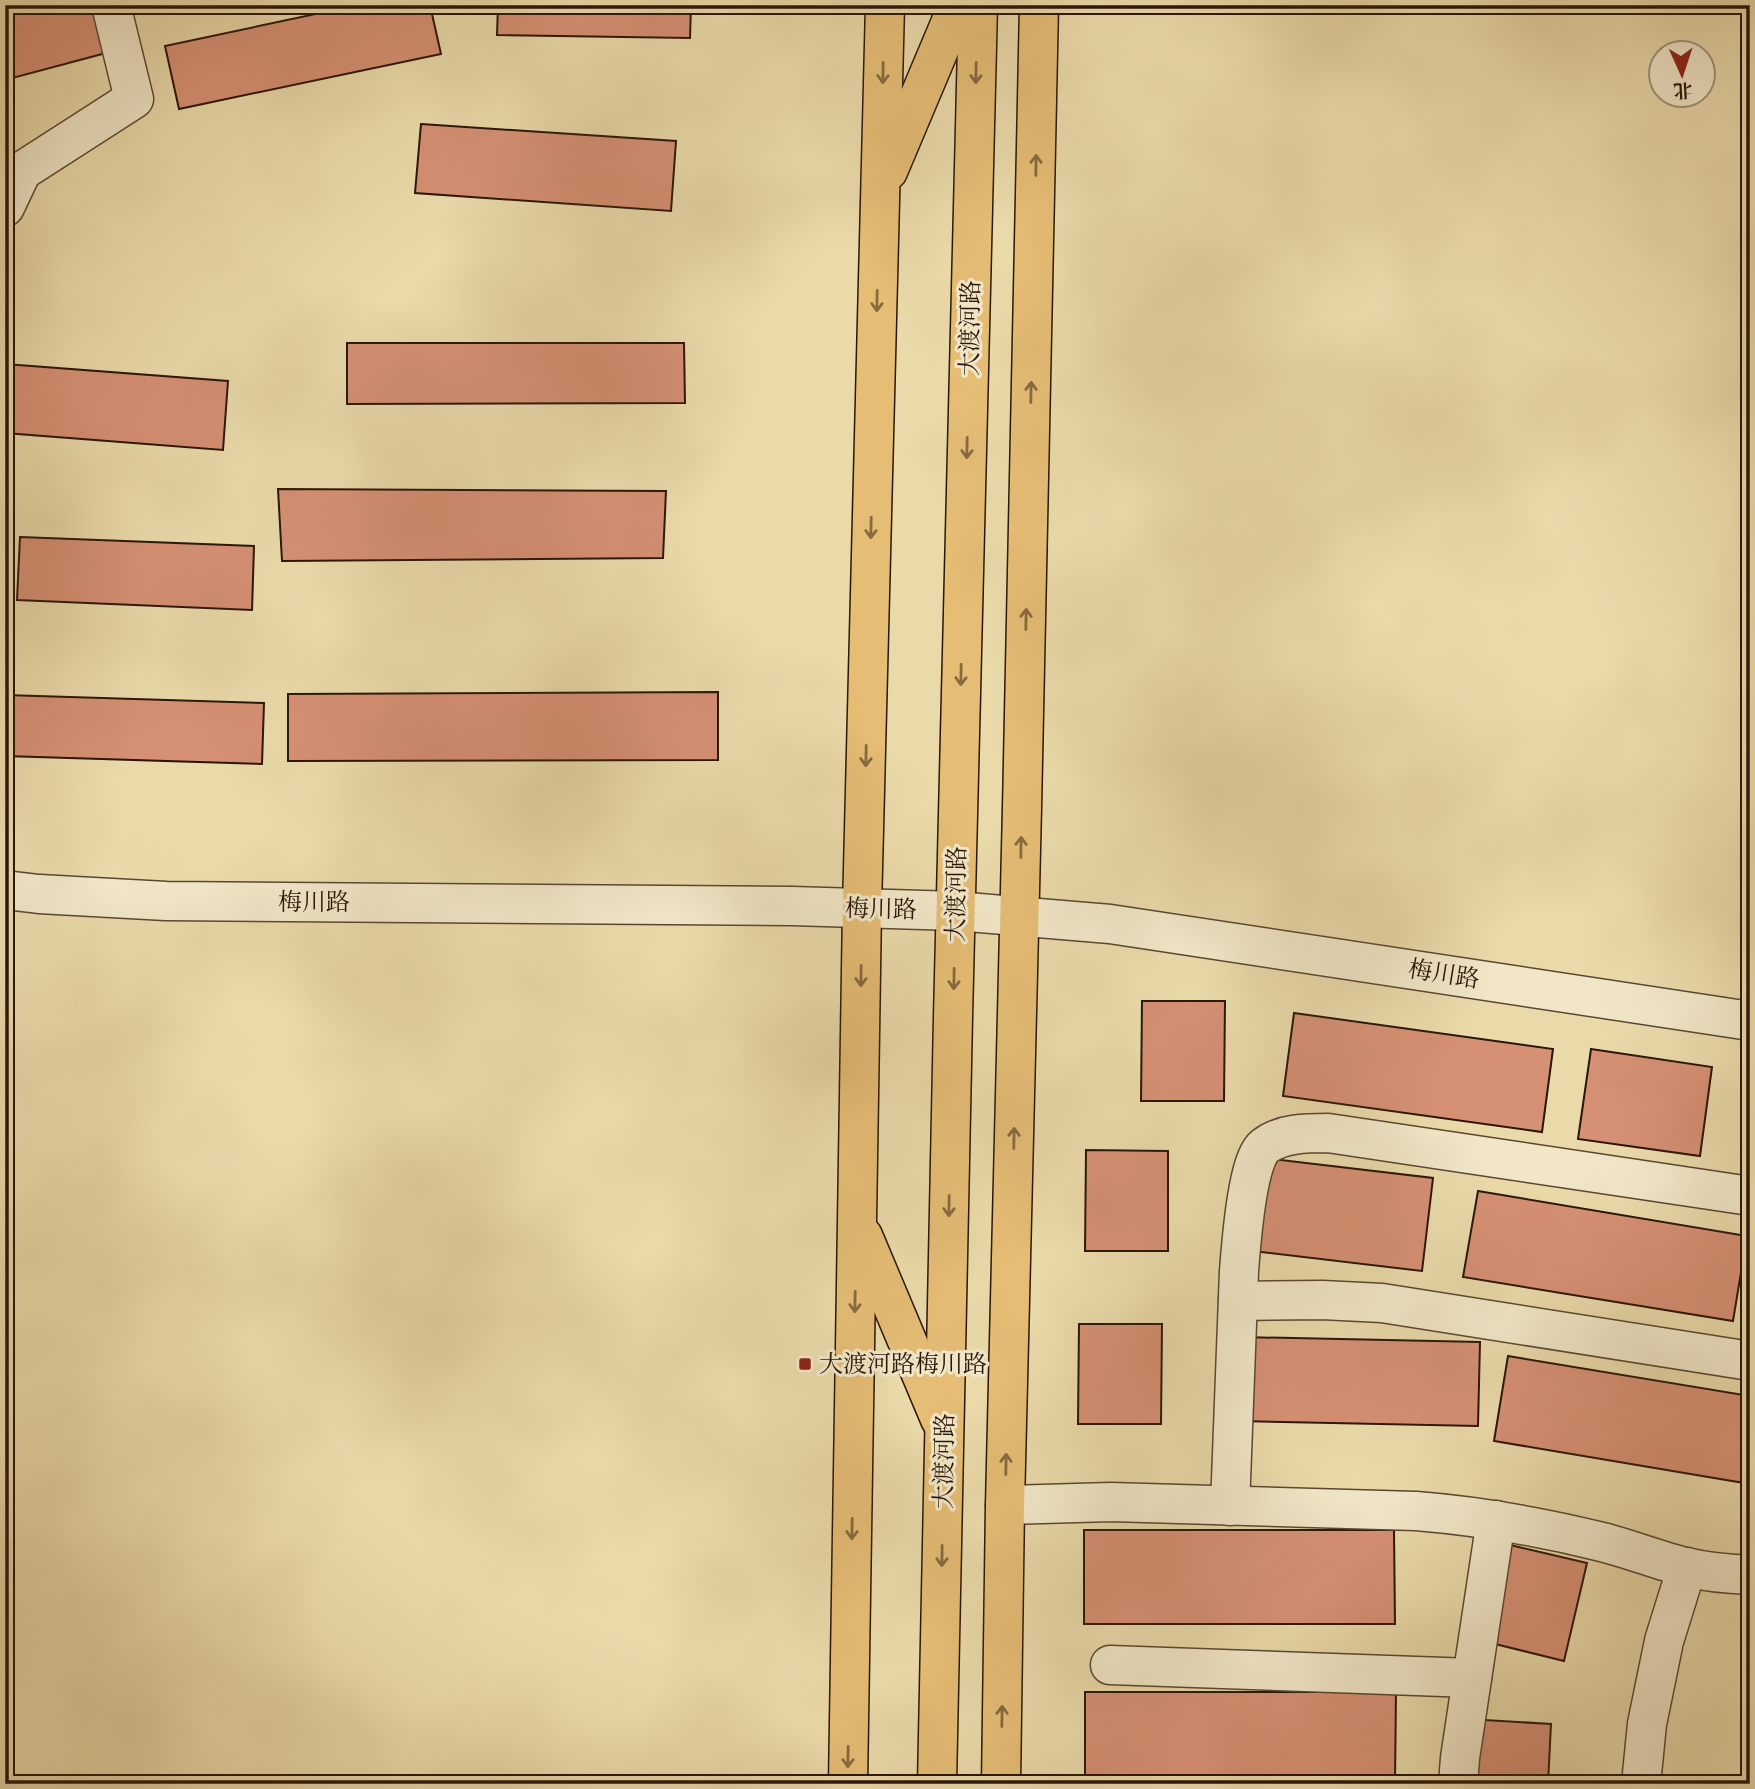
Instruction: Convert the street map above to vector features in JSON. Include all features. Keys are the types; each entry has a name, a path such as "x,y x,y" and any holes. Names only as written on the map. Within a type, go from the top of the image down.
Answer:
{"main road":[{"path":"848,1784 862,908 885,5"},
{"path":"880,189 958,5"},
{"name":"大渡河路","path":"937,1784 978,5"},
{"path":"1001,1784 1039,5"},
{"path":"856,1221 944,1431"}],"street":[{"path":"5,207 22,171 134,99 111,5"},
{"name":"梅川路","path":"5,890 166,901 862,908 1020,915 1110,924 1750,1021"},
{"path":"1230,1506 1241,1237 1254,1163 1262,1147 1294,1135 1328,1133 1750,1196"},
{"path":"1238,1301 1322,1300 1382,1303 1750,1361"},
{"path":"1005,1505 1111,1502 1416,1511 1496,1520 1557,1531 1687,1567 1750,1575"},
{"path":"1458,1784 1496,1520"},
{"path":"1641,1784 1647,1724 1664,1641 1687,1567"},
{"path":"1110,1665 1472,1678"}],"building":[{"path":"30,5 93,5 106,53 5,80 5,12"},
{"path":"358,5 430,5 441,54 179,109 165,46"},
{"path":"498,5 691,5 690,38 497,35"},
{"path":"421,124 676,141 671,211 415,193"},
{"path":"347,343 684,343 685,403 347,404"},
{"path":"5,364 228,381 223,450 5,433"},
{"path":"278,489 666,491 663,558 282,561"},
{"path":"20,537 254,546 252,610 17,600"},
{"path":"718,692 718,760 288,761 288,694"},
{"path":"5,695 264,703 262,764 5,756"},
{"path":"1142,1001 1225,1001 1224,1101 1141,1101"},
{"path":"1294,1013 1553,1049 1542,1132 1283,1096"},
{"path":"1591,1049 1712,1067 1700,1156 1578,1139"},
{"path":"1086,1150 1168,1151 1168,1251 1085,1251"},
{"path":"1264,1158 1433,1178 1422,1271 1253,1251"},
{"path":"1478,1191 1747,1236 1733,1321 1463,1277"},
{"path":"1079,1324 1162,1324 1161,1424 1078,1424"},
{"path":"1242,1337 1480,1342 1478,1426 1240,1421"},
{"path":"1508,1356 1750,1396 1750,1484 1494,1441"},
{"path":"1084,1530 1394,1530 1395,1624 1084,1624"},
{"path":"1506,1544 1587,1563 1564,1661 1483,1641"},
{"path":"1085,1692 1396,1692 1395,1784 1085,1784"},
{"path":"1468,1719 1551,1724 1548,1784 1465,1784"}],"place":[{"name":"大渡河路梅川路","path":"805,1364"}]}
